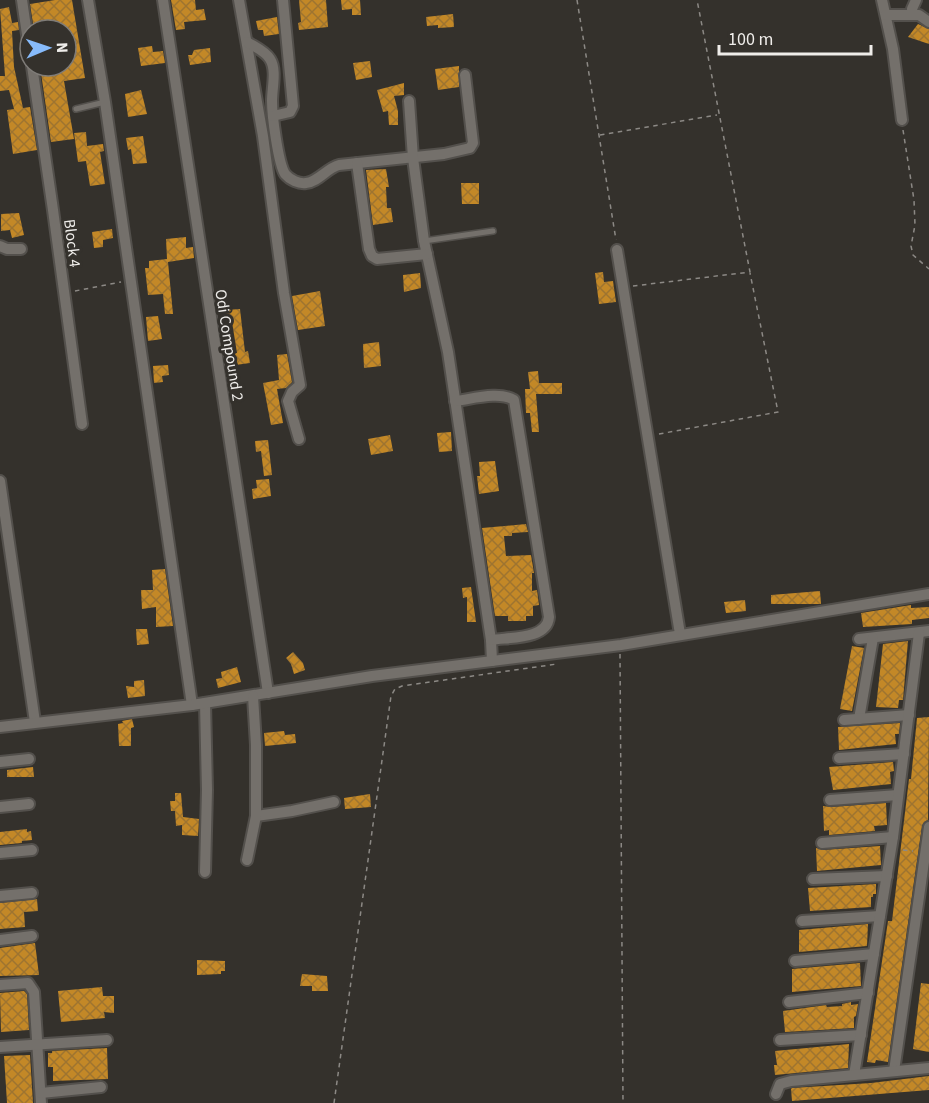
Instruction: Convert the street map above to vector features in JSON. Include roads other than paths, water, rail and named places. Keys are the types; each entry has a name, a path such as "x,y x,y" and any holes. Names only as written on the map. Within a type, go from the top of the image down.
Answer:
{"street":[{"path":"22,0 25,18"},
{"path":"88,0 105,102 192,705"},
{"name":"Odi Compound 2","path":"163,0 268,693"},
{"path":"238,0 255,90 300,385 292,392 288,401 299,439"},
{"path":"273,116 290,112 293,106 283,0"},
{"path":"882,0 902,120"},
{"path":"913,14 912,9 916,0"},
{"path":"886,15 913,14 929,22"},
{"path":"247,42 270,58 273,66 273,116 284,171 287,177 294,181 306,183 311,182 332,166 414,158 459,152 471,148 474,143 465,75"},
{"name":"Block 4","path":"34,78 82,424"},
{"path":"255,90 272,103"},
{"path":"409,101 424,241 448,352 491,640 492,661"},
{"path":"357,163 369,249 372,256 377,259 427,254"},
{"path":"0,246 7,249 21,249"},
{"path":"617,250 681,634"},
{"path":"455,401 497,396 514,400 549,617 544,629 532,635 491,640"},
{"path":"0,481 35,723"},
{"path":"0,727 192,705 372,676 621,645 929,594"},
{"path":"854,1075 887,876 909,715 924,632 859,639"},
{"path":"859,719 873,638"},
{"path":"247,860 256,816 253,696"},
{"path":"205,703 207,790 205,872"},
{"path":"844,720 909,715"},
{"path":"839,758 904,754"},
{"path":"0,762 29,759"},
{"path":"830,800 898,795"},
{"path":"256,816 334,802"},
{"path":"0,807 29,804"},
{"path":"894,1071 929,827"},
{"path":"822,843 892,842"},
{"path":"0,853 32,850"},
{"path":"813,879 887,876"},
{"path":"0,896 32,893"},
{"path":"802,921 880,916"},
{"path":"0,940 32,936"},
{"path":"795,961 874,954"},
{"path":"0,986 23,983 31,986 34,992 41,1098 101,1087"},
{"path":"789,1002 868,993"},
{"path":"780,1040 861,1035"},
{"path":"0,1047 107,1040"},
{"path":"776,1094 780,1084 809,1079 929,1068"}],"lane":[{"path":"76,109 105,102"},
{"path":"424,241 493,231"}]}
